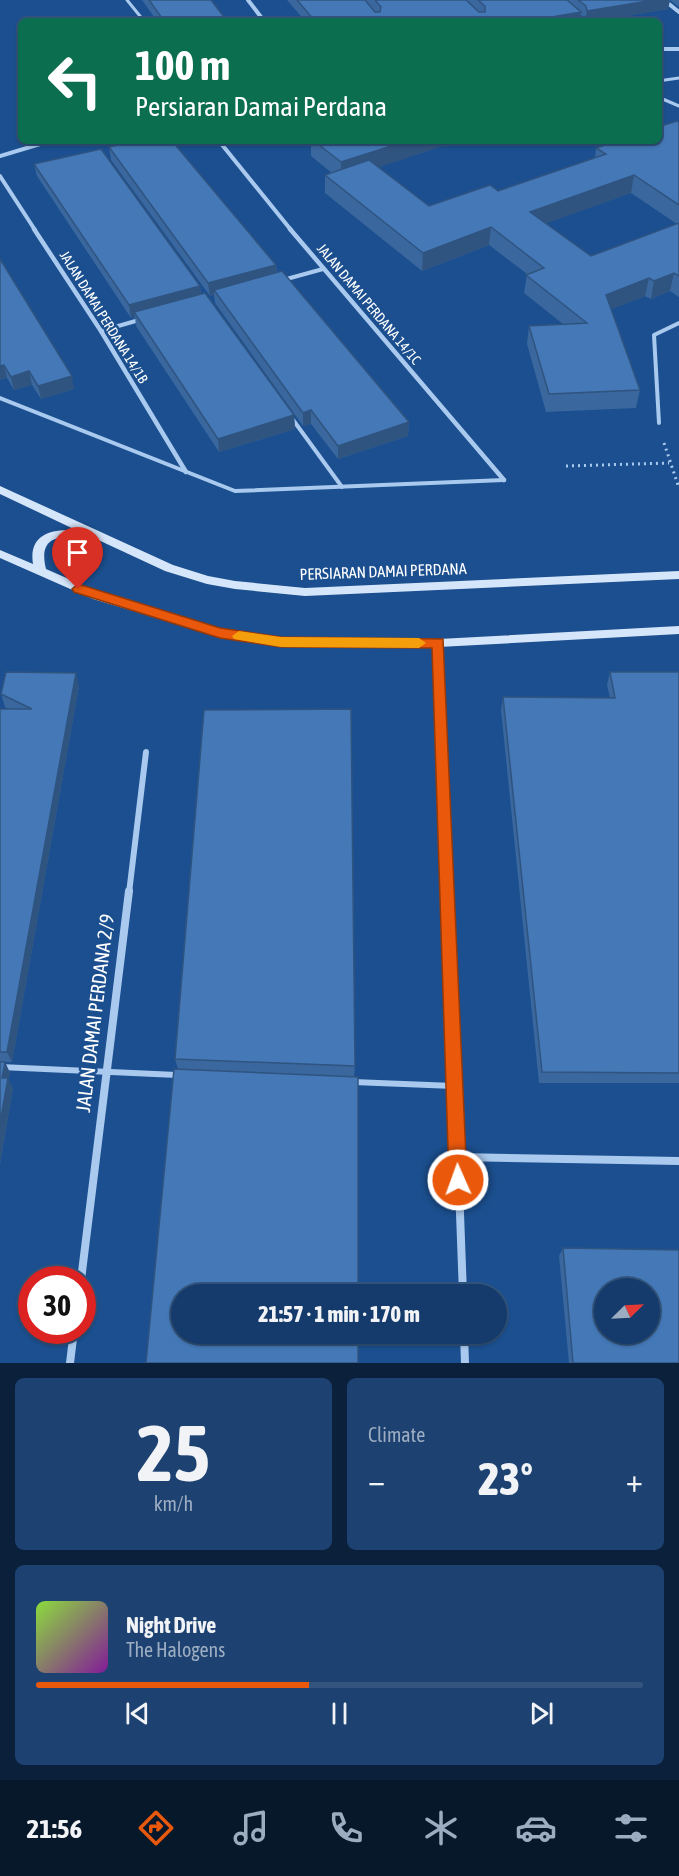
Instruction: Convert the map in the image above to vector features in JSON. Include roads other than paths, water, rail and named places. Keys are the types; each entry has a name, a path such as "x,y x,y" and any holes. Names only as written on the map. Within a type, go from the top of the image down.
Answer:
{"main road":[{"name":"PERSIARAN DAMAI PERDANA","path":"0,490 169,568 207,580 305,592 679,575"},
{"path":"41,573 38,554 42,543 54,534 66,532 99,537"},
{"path":"0,554 97,596 220,633 281,642 438,643 679,630"}],"street":[{"path":"248,0 262,18"},
{"path":"664,0 679,12"},
{"path":"662,50 679,49"},
{"path":"0,156 40,144"},
{"name":"JALAN DAMAI PERDANA 14/1C","path":"221,144 323,269 504,480"},
{"name":"JALAN DAMAI PERDANA 14/1B","path":"0,176 101,331 186,472"},
{"path":"438,643 463,1284"},
{"name":"JALAN DAMAI PERDANA 2/9","path":"83,1266 146,752"},
{"path":"457,1156 679,1161"},
{"path":"70,1363 72,1344"},
{"path":"464,1344 465,1363"}],"lane":[{"path":"127,0 142,18"},
{"path":"662,80 679,78"},
{"path":"662,99 679,106"},
{"path":"277,282 323,269"},
{"path":"101,331 144,319"},
{"path":"659,423 654,335 679,323"},
{"path":"0,398 235,491 504,480"},
{"path":"288,412 342,486"},
{"path":"0,1067 188,1075"},
{"path":"350,1082 454,1086"}]}
